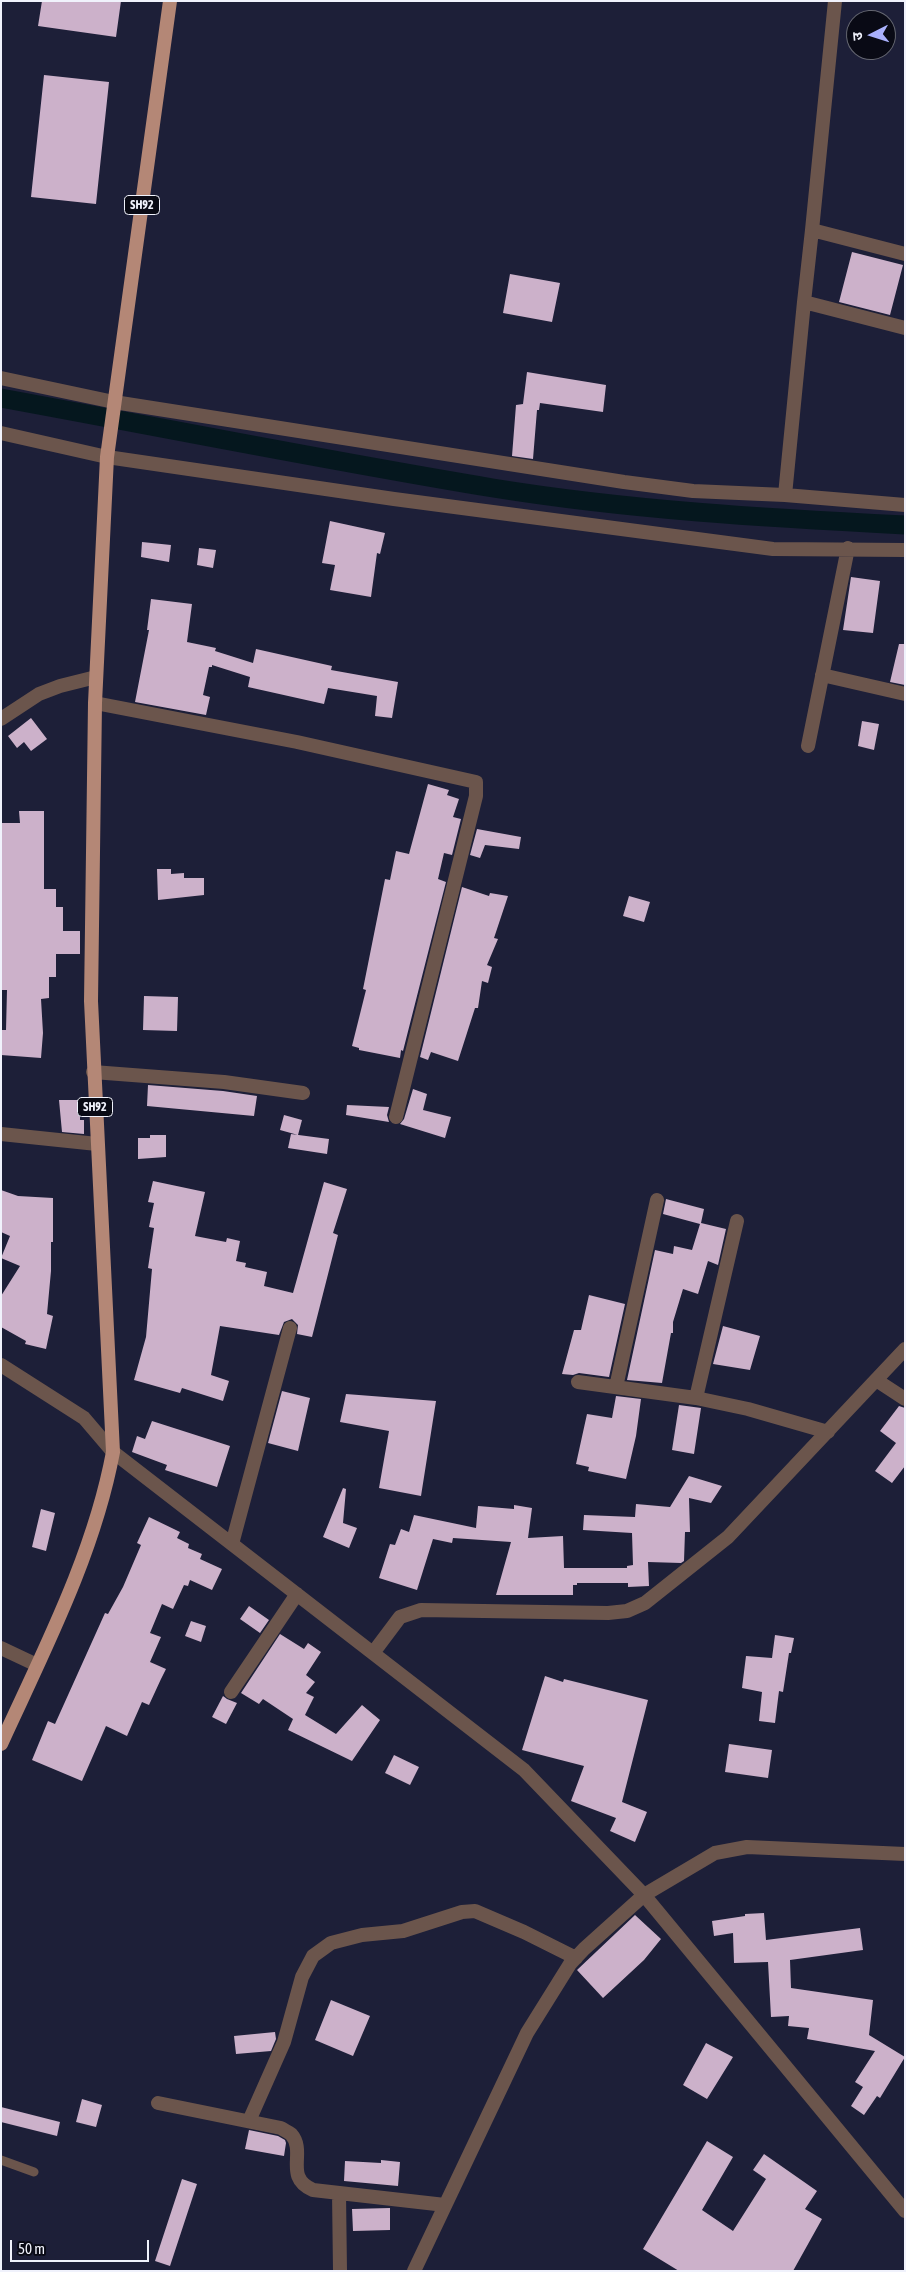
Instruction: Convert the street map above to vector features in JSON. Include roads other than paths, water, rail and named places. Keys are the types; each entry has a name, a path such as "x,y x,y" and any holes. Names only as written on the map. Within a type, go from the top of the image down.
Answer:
{"main road":[{"name":"SH92","path":"1,1744 70,1589 97,1519 113,1452 91,1001 96,677 108,452 113,405 170,1"}],"street":[{"path":"785,495 834,1"},
{"path":"812,230 905,254"},
{"path":"804,302 905,328"},
{"path":"1,378 113,405 624,482 693,491 785,495 905,505"},
{"path":"1,433 413,501 728,541 773,549 848,548 905,550"},
{"path":"808,746 848,548"},
{"path":"822,675 905,694"},
{"path":"1,719 39,694 60,686 96,677"},
{"path":"95,703 297,742 476,782 476,796 396,1117"},
{"path":"93,1072 224,1082 302,1093"},
{"path":"1,1134 98,1144"},
{"path":"616,1387 657,1200"},
{"path":"696,1398 737,1221"},
{"path":"232,1544 290,1328"},
{"path":"373,1653 400,1617 421,1610 608,1613 627,1611 645,1603 728,1537 905,1349"},
{"path":"1,1365 84,1418 113,1452 524,1770 644,1895 905,2212"},
{"path":"876,1380 905,1399"},
{"path":"578,1382 696,1398 748,1409 828,1432"},
{"path":"231,1692 297,1594"},
{"path":"1,1648 37,1665"},
{"path":"414,2271 528,2033 576,1958 644,1895 714,1853 747,1847 905,1854"},
{"path":"249,2121 284,2042 302,1977 312,1956 331,1942 362,1935 403,1932 462,1912 475,1911 524,1932 576,1958"},
{"path":"158,2103 281,2128 291,2135 295,2143 296,2174 303,2186 313,2190 445,2205"},
{"path":"339,2193 340,2271"}],"lane":[{"path":"1,2160 34,2172"}],"waterway":[{"path":"1,398 370,467 544,496 647,508 905,525"}]}
